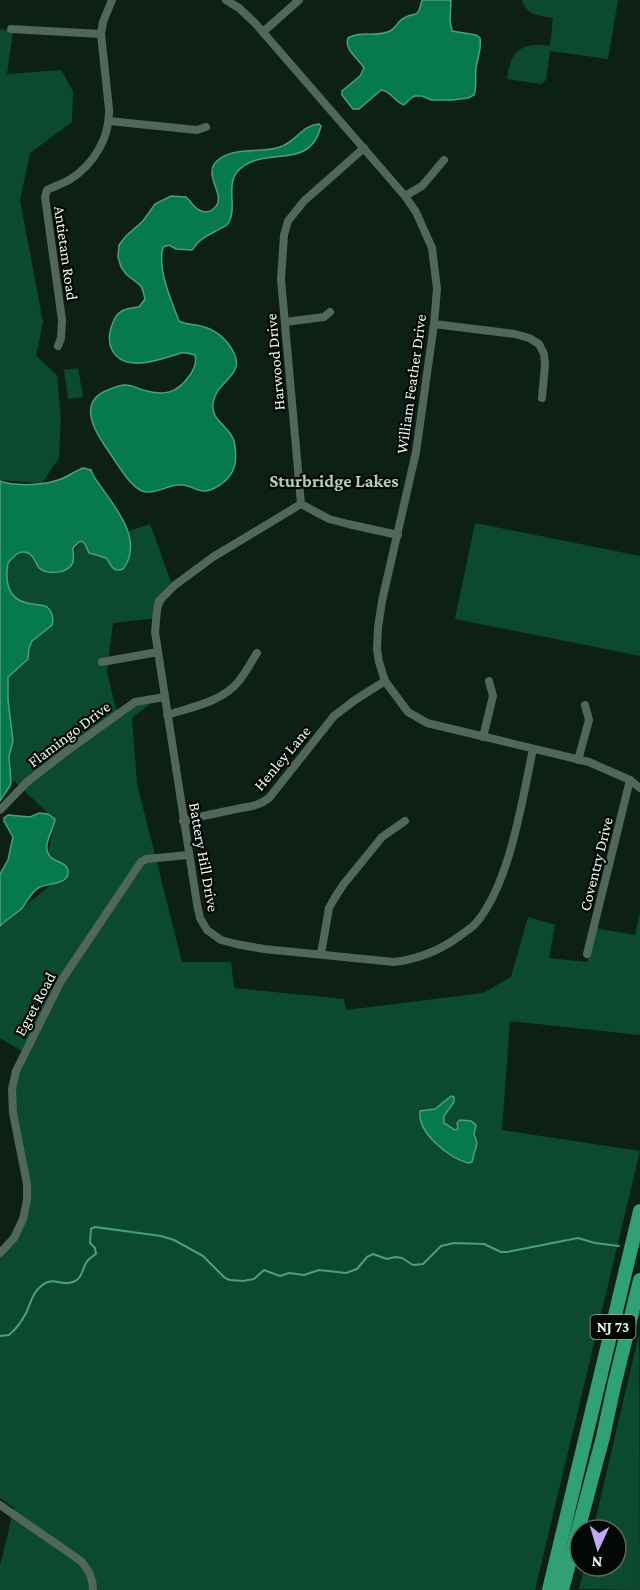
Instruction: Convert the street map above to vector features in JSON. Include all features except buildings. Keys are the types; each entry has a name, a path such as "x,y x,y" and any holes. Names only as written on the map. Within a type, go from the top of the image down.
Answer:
{"highway":[{"name":"NJ 73","path":"560,1590 560,1574 640,1211"},
{"name":"NJ 73","path":"549,1590 560,1574 603,1437 635,1316 640,1280"}],"street":[{"path":"112,0 101,34 109,121 197,130 206,128"},
{"name":"William Feather Drive","path":"226,0 239,8 263,32 405,196 416,212 432,248 436,289 434,324 416,452 378,628 377,649 385,681 408,712 427,723 589,762 630,780 640,788"},
{"path":"263,32 299,0"},
{"path":"11,29 101,34"},
{"name":"Antietam Road","path":"58,346 62,320 45,198 47,190 69,180 89,162 103,142 109,121"},
{"name":"Harwood Drive","path":"301,504 281,279 284,234 288,221 304,201 364,148"},
{"path":"405,196 422,186 444,160"},
{"path":"285,322 324,317 330,312"},
{"path":"434,324 515,334 539,344 544,354 545,365 542,398"},
{"path":"301,504 329,519 398,535"},
{"name":"Battery Hill Drive","path":"301,504 213,556 175,585 159,601 157,610 154,632 188,855 196,904 207,930 221,940 264,948 394,962 433,953 474,925 487,908 498,886 516,829 533,749"},
{"path":"102,662 158,652"},
{"path":"167,715 223,695 240,680 257,652"},
{"name":"Henley Lane","path":"183,821 261,804 269,798 334,716 385,681"},
{"path":"483,737 493,696 489,681"},
{"name":"Flamingo Drive","path":"0,810 27,782 135,702 165,698"},
{"path":"578,760 589,720 585,705"},
{"path":"630,780 640,778"},
{"name":"Coventry Drive","path":"588,954 630,780"},
{"path":"321,954 329,908 334,899 382,837 405,821"},
{"name":"Egret Road","path":"0,1253 14,1238 23,1219 27,1200 27,1184 13,1113 12,1089 16,1071 61,981 141,862 146,859 188,855"},
{"path":"0,1505 81,1561 92,1577 93,1590"},
{"path":"560,1574 573,1590"}],"shaded area":[{"path":"422,0 451,0 452,31 476,35 480,38 474,95 452,100 431,100 415,96 404,105 388,92 381,90 359,109 353,109 342,95 342,91 360,76 364,68 350,50 348,38 390,31 402,19 418,13"},
{"path":"522,0 618,0 608,59 550,51 546,80 541,84 507,79 511,61 519,50 532,45 550,46 553,18 530,12"},
{"path":"0,29 13,31 7,74 61,70 73,91 72,122 30,153 20,200 43,322 36,356 57,375 61,419 59,458 42,483 0,480"},
{"path":"319,124 321,126 315,141 306,149 296,154 259,159 247,164 237,172 232,184 231,216 226,225 208,235 192,250 176,249 169,245 163,247 163,275 179,321 214,331 227,342 234,353 236,367 215,395 213,409 217,419 232,436 236,460 230,476 210,490 205,491 181,485 151,492 142,491 127,477 96,431 91,415 93,401 108,390 123,385 157,393 175,390 190,375 196,358 195,355 183,353 154,361 134,363 118,357 112,350 110,334 115,318 122,311 139,307 145,299 141,286 121,267 118,257 119,245 143,221 155,204 171,196 186,197 199,210 207,212 212,210 218,202 218,197 212,177 212,168 225,156 286,145 303,130"},
{"path":"78,368 83,397 68,399 64,370"},
{"path":"83,468 91,470 124,521 131,545 129,557 123,569 116,570 106,558 89,553 82,541 73,548 71,566 63,571 47,572 39,568 32,556 25,552 16,555 8,563 7,582 11,593 20,601 47,607 53,620 52,625 32,641 28,659 8,677 13,741 9,756 11,782 0,801 0,481 22,485 48,483"},
{"path":"475,523 640,556 640,656 455,619"},
{"path":"150,524 173,587 156,618 113,623 107,672 116,709 151,703 132,718 137,784 182,962 231,962 234,988 344,999 346,1010 483,993 511,977 528,917 555,925 549,958 587,962 595,928 635,935 640,913 640,1035 510,1021 502,1130 640,1151 535,1590 0,1590 0,1566 14,1508 0,1498 0,1257 27,1215 12,1086 25,1053 0,1038 0,926 68,871 48,854 55,820 11,778 7,680 0,675 0,557 12,558 25,552 60,571 82,541 121,570 128,531"},
{"path":"39,813 48,814 55,819 47,851 51,858 66,866 67,877 61,882 37,889 22,908 0,926 0,874 8,860 13,837 4,818 8,815 30,817"},
{"path":"451,1096 454,1097 454,1102 444,1116 444,1123 455,1130 458,1129 457,1123 460,1120 471,1121 476,1125 474,1134 477,1143 472,1162 469,1163 461,1161 436,1144 420,1119 420,1111 435,1109"},
{"path":"639,1334 640,1590 579,1589 582,1578 628,1578 628,1518 596,1518"}],"waterway":[{"path":"0,1336 9,1335 16,1328 35,1293 44,1284 52,1281 68,1283 78,1279 87,1262 96,1254 95,1248 90,1243 91,1229 95,1227 161,1236 174,1240 203,1256 225,1278 243,1281 254,1279 264,1270 280,1276 289,1273 304,1275 319,1270 346,1273 357,1269 367,1257 373,1254 387,1259 402,1258 413,1265 423,1264 441,1246 454,1243 484,1244 501,1252 578,1238 619,1246"}],"district":[{"name":"Sturbridge Lakes","path":"334,481"}]}
